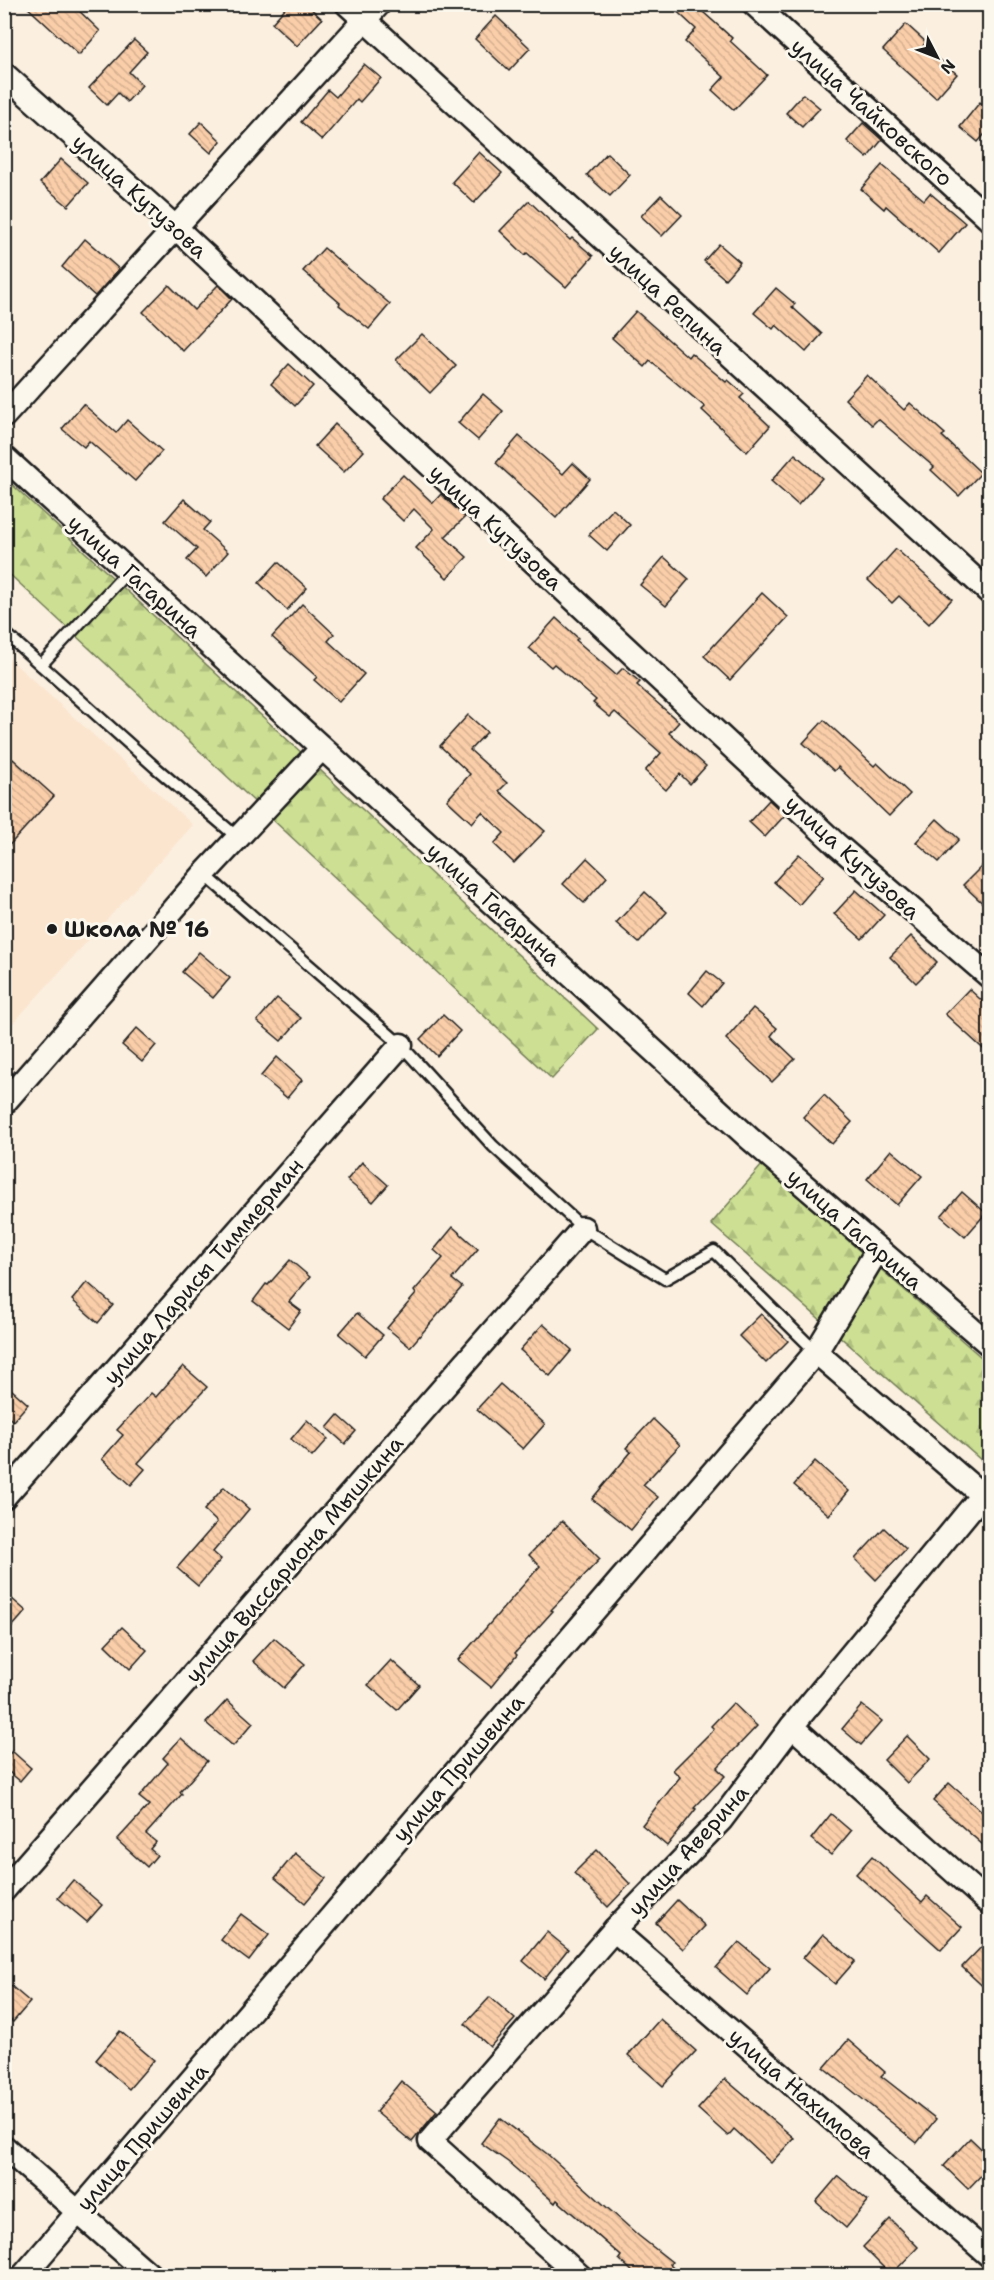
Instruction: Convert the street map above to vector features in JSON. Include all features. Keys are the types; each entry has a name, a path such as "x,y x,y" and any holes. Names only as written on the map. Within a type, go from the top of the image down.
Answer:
{"street":[{"name":"улица Репина","path":"347,4 372,12 990,593"},
{"name":"улица Чайковского","path":"754,4 990,220"},
{"path":"4,416 372,12"},
{"name":"улица Кутузова","path":"4,74 175,227 836,844 990,977"},
{"name":"улица Гагарина","path":"4,457 749,1138 990,1345"},
{"path":"4,1103 237,837 322,748"},
{"name":"улица Ларисы Тиммерман","path":"4,1497 401,1045"},
{"name":"улица Виссариона Мышкина","path":"4,1890 583,1228"},
{"name":"улица Пришвина","path":"23,2276 816,1352 878,1249"},
{"path":"816,1352 986,1498"},
{"name":"улица Аверина","path":"580,2276 430,2141 614,1930 721,1820 792,1726 986,1498"},
{"path":"792,1726 990,1904"},
{"name":"улица Нахимова","path":"614,1930 990,2256"},
{"path":"4,2147 151,2276"}],"lane":[{"path":"41,665 129,570"},
{"path":"4,632 237,837"},
{"path":"204,874 401,1045 493,1146 583,1228 664,1279 714,1251 816,1352"}],"shaded area":[{"name":"Школа № 16","path":"4,654 193,825 5,1032 4,1032"}],"green space":[{"path":"4,477 304,755 259,806 5,570"},
{"path":"318,768 598,1029 552,1079 272,819"},
{"path":"762,1165 989,1364 989,1467 711,1224"}],"building":[{"path":"24,4 72,4 100,31 79,55"},
{"path":"289,4 306,4 322,19 297,46 272,23"},
{"path":"669,4 694,4 732,38 730,41 767,75 734,110 712,90 724,77 685,42 696,29"},
{"path":"496,16 530,48 509,71 475,39"},
{"path":"906,24 926,42 923,46 957,74 936,98 883,50"},
{"path":"134,40 147,52 129,72 142,85 127,102 118,93 107,105 89,88"},
{"path":"364,64 381,78 360,102 357,99 322,140 301,122 328,90 336,97"},
{"path":"803,94 820,108 802,127 786,113"},
{"path":"980,102 990,110 990,128 978,142 960,127"},
{"path":"201,122 221,141 211,153 190,134"},
{"path":"863,123 882,140 867,158 847,141"},
{"path":"479,152 502,173 474,203 452,182"},
{"path":"607,153 630,175 610,196 587,175"},
{"path":"61,159 88,183 68,206 40,183"},
{"path":"882,165 924,200 930,193 965,223 939,253 886,206 884,209 861,189"},
{"path":"661,195 682,215 662,236 641,216"},
{"path":"529,201 570,240 572,238 593,256 566,287 527,253 525,255 500,231"},
{"path":"85,239 119,269 95,296 62,267"},
{"path":"719,244 740,262 725,279 704,261"},
{"path":"324,248 390,304 369,329 303,271"},
{"path":"169,285 194,310 218,285 232,299 183,351 143,312"},
{"path":"776,288 795,304 792,307 822,334 806,352 776,325 773,329 754,313"},
{"path":"636,311 688,357 691,353 726,382 728,380 744,394 740,398 770,426 747,452 702,410 705,407 650,361 645,367 612,338"},
{"path":"422,334 456,366 430,393 396,360"},
{"path":"289,364 313,386 295,406 271,384"},
{"path":"867,375 904,410 910,403 945,434 942,436 981,473 959,496 931,470 934,467 878,419 872,425 845,399"},
{"path":"483,394 503,411 478,440 458,423"},
{"path":"83,404 116,433 127,420 162,451 135,481 89,441 84,447 62,429"},
{"path":"335,424 364,451 344,472 315,446"},
{"path":"519,436 563,474 573,463 590,479 556,518 496,463"},
{"path":"795,454 822,478 798,505 771,481"},
{"path":"403,475 433,503 441,494 465,517 445,537 467,557 447,578 416,548 434,529 414,509 403,521 380,499"},
{"path":"184,499 210,522 203,530 228,552 206,577 187,560 197,549 165,521"},
{"path":"613,509 630,525 607,551 589,535"},
{"path":"896,549 952,599 929,624 899,596 892,603 868,580"},
{"path":"664,557 689,579 666,606 640,585"},
{"path":"278,562 307,588 287,610 259,583"},
{"path":"762,593 788,617 730,680 704,656"},
{"path":"302,604 334,634 328,641 364,674 339,702 314,680 317,677 272,637"},
{"path":"556,618 578,638 576,640 616,675 623,668 640,682 637,685 679,722 669,733 706,766 690,784 680,774 666,790 645,771 661,753 615,712 610,717 593,703 596,700 554,664 551,667 529,648"},
{"path":"468,715 487,732 470,750 507,783 499,791 545,831 514,863 494,844 504,833 482,812 472,823 447,800 470,774 440,746"},
{"path":"824,720 874,766 877,763 910,794 889,816 838,767 834,771 803,743"},
{"path":"13,759 54,796 4,851 4,768"},
{"path":"769,800 785,815 765,837 749,822"},
{"path":"937,819 959,839 939,862 916,842"},
{"path":"799,854 824,876 799,905 774,882"},
{"path":"587,858 607,877 584,903 563,884"},
{"path":"990,858 990,910 963,885"},
{"path":"856,890 884,915 862,939 834,914"},
{"path":"645,892 667,912 639,943 616,923"},
{"path":"911,936 937,962 916,983 890,957"},
{"path":"199,952 230,978 213,998 182,972"},
{"path":"707,971 722,983 703,1006 689,993"},
{"path":"969,989 990,1008 990,1055 945,1014"},
{"path":"277,998 301,1018 281,1041 257,1021"},
{"path":"753,1008 777,1028 771,1036 795,1059 772,1082 726,1039"},
{"path":"443,1015 460,1031 437,1056 420,1039"},
{"path":"137,1028 156,1045 142,1062 122,1045"},
{"path":"277,1057 302,1080 287,1098 261,1076"},
{"path":"824,1095 852,1122 832,1144 803,1117"},
{"path":"891,1150 922,1176 897,1205 867,1179"},
{"path":"362,1162 388,1185 373,1202 347,1180"},
{"path":"962,1192 986,1213 965,1237 941,1216"},
{"path":"453,1227 478,1249 452,1279 462,1287 410,1347 387,1328 416,1294 414,1291 443,1258 434,1250"},
{"path":"290,1260 310,1277 289,1302 301,1311 288,1328 253,1301"},
{"path":"87,1282 113,1305 98,1323 72,1300"},
{"path":"357,1313 383,1335 365,1356 339,1334"},
{"path":"761,1314 788,1341 766,1363 739,1336"},
{"path":"543,1324 572,1350 550,1376 520,1350"},
{"path":"183,1366 207,1387 138,1463 145,1469 131,1485 102,1459 123,1435 117,1430 151,1393 156,1397"},
{"path":"4,1383 28,1404 13,1421 4,1413"},
{"path":"500,1384 545,1424 523,1449 477,1409"},
{"path":"338,1415 356,1431 345,1444 327,1428"},
{"path":"653,1419 680,1445 643,1485 658,1497 631,1530 592,1499 631,1452 626,1448"},
{"path":"307,1420 328,1439 312,1457 291,1439"},
{"path":"815,1461 849,1491 829,1515 794,1485"},
{"path":"224,1487 249,1509 213,1552 221,1559 198,1586 177,1568 217,1522 204,1510"},
{"path":"562,1521 600,1559 551,1610 553,1611 515,1653 517,1655 491,1687 458,1660 540,1566 529,1555"},
{"path":"884,1528 906,1549 876,1580 855,1559"},
{"path":"4,1592 26,1611 4,1636"},
{"path":"122,1627 147,1650 130,1669 105,1645"},
{"path":"274,1638 305,1664 284,1688 253,1661"},
{"path":"391,1660 419,1685 397,1710 368,1685"},
{"path":"227,1700 253,1723 233,1746 206,1723"},
{"path":"733,1703 757,1726 717,1768 725,1776 694,1808 696,1809 667,1846 642,1825 680,1777 673,1770 714,1729 711,1726"},
{"path":"862,1705 882,1721 861,1745 842,1729"},
{"path":"907,1736 930,1759 907,1783 884,1760"},
{"path":"181,1738 207,1761 180,1792 182,1794 146,1834 156,1842 150,1849 157,1855 147,1867 117,1840 149,1805 139,1797 168,1763 163,1758"},
{"path":"12,1751 31,1768 20,1781 4,1768 4,1760"},
{"path":"949,1783 990,1819 990,1851 933,1801"},
{"path":"831,1814 851,1831 831,1855 811,1839"},
{"path":"597,1850 630,1884 608,1907 574,1873"},
{"path":"295,1853 326,1878 305,1903 275,1878"},
{"path":"872,1856 922,1902 927,1896 962,1927 941,1950 856,1874"},
{"path":"73,1880 102,1905 87,1922 58,1898"},
{"path":"677,1900 705,1926 683,1949 656,1923"},
{"path":"241,1914 269,1935 249,1961 221,1940"},
{"path":"547,1932 568,1949 544,1979 523,1961"},
{"path":"823,1934 855,1961 835,1984 803,1958"},
{"path":"990,1938 990,1993 962,1967"},
{"path":"739,1942 770,1968 747,1995 716,1968"},
{"path":"4,1980 30,2002 13,2022 4,2015"},
{"path":"490,1997 515,2019 490,2047 465,2024"},
{"path":"660,2019 696,2051 663,2086 628,2055"},
{"path":"120,2031 154,2060 129,2089 96,2060"},
{"path":"848,2040 885,2072 881,2076 936,2119 917,2143 824,2068"},
{"path":"725,2079 794,2138 771,2163 734,2129 728,2136 698,2109"},
{"path":"401,2081 437,2111 412,2142 376,2112"},
{"path":"500,2118 546,2153 639,2236 672,2262 670,2264 683,2276 637,2276 619,2259 621,2256 557,2200 555,2203 508,2162 481,2143"},
{"path":"970,2138 990,2157 990,2166 968,2189 944,2166"},
{"path":"838,2176 868,2201 846,2228 816,2202"},
{"path":"890,2219 918,2247 891,2275 863,2247"}],"place":[{"name":"Школа № 16","path":"52,929"}]}
